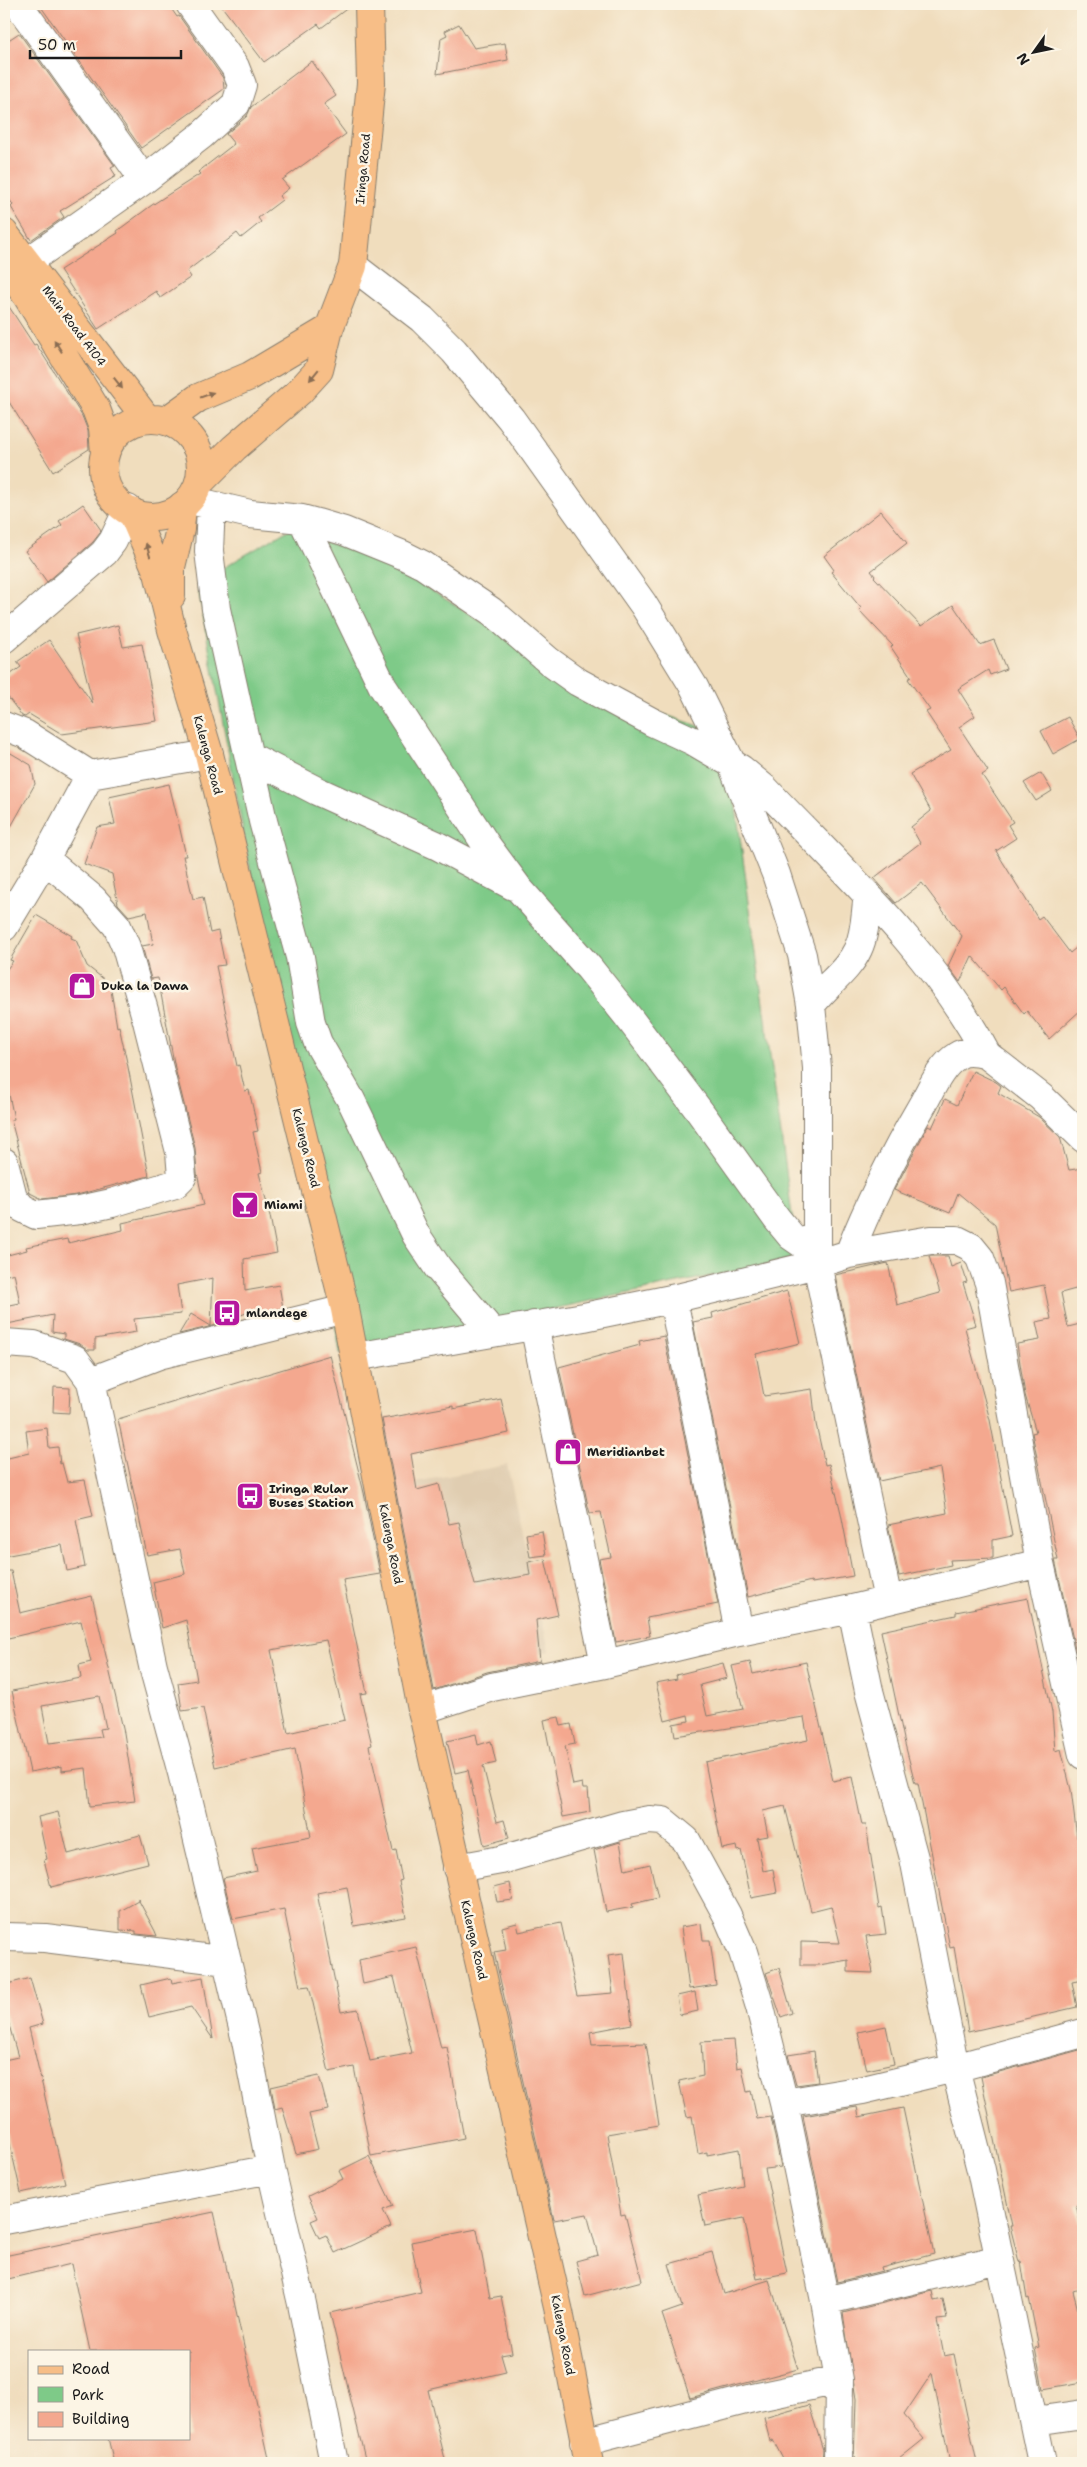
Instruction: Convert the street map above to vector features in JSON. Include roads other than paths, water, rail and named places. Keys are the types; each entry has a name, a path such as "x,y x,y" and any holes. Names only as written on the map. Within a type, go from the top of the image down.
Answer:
{"main road":[{"name":"Iringa Road","path":"195,499 234,448 299,392 319,370 329,330 353,266 371,83 368,4"},
{"name":"Main Road A104","path":"4,233 27,296 96,409 104,428 106,453"},
{"name":"Main Road A104","path":"15,264 156,420"},
{"path":"156,420 183,430 196,445 201,464 195,499 174,512 156,517 130,510 120,505 109,490 103,472 106,453 115,436 129,424 156,420 198,398 250,376 329,330"},
{"name":"Kalenga Road","path":"172,630 171,567 180,529 195,499"},
{"name":"Kalenga Road","path":"130,510 158,573 172,630 209,754 346,1309 422,1710 559,2312 587,2452"}],"street":[{"path":"18,4 144,180"},
{"path":"15,264 144,180 202,135 236,104 242,84 235,67 190,4"},
{"path":"353,266 422,318 454,351 511,418 643,604 694,687 731,762 776,874 802,954 811,1005 817,1068 816,1259 888,1600"},
{"path":"195,499 250,514 302,519 344,531 422,565 491,611 550,662 578,682 731,762 765,789 868,895 900,931 948,993 986,1055"},
{"path":"195,499 209,551 216,609 262,821 298,950 310,1023 318,1043 351,1100 416,1235 438,1268 492,1332"},
{"path":"4,639 104,553 130,510"},
{"path":"302,519 383,687 485,843 519,889 589,968 629,1018 706,1120 776,1218 791,1236 816,1259"},
{"path":"4,726 25,734 90,775 209,754"},
{"path":"249,756 317,791 436,845 519,889"},
{"path":"4,927 45,859 90,775"},
{"path":"4,1162 13,1197 22,1208 36,1215 80,1210 112,1203 175,1184 182,1177 180,1152 147,1020 126,947 117,926 93,899 45,859"},
{"path":"811,1005 822,990 850,962 858,949 863,936 868,895"},
{"path":"849,1254 865,1212 889,1162 945,1068 956,1056 963,1053 977,1052 986,1055 1041,1096 1083,1138"},
{"path":"355,1357 674,1299 816,1259 931,1240 957,1240 971,1247 980,1258 989,1283 1040,1563 1083,1755"},
{"path":"674,1299 738,1632"},
{"path":"91,1380 159,1355 346,1309"},
{"path":"534,1325 605,1664"},
{"path":"4,1343 34,1344 75,1359 91,1380 153,1666 182,1773 246,2041 271,2169 302,2304 334,2463"},
{"path":"422,1710 492,1687 605,1664 738,1632 852,1609 1040,1563"},
{"path":"852,1609 869,1691 914,1858 954,2068 1000,2258 1042,2463"},
{"path":"457,1868 501,1860 623,1825 649,1820 663,1821 673,1828 686,1840 697,1857 727,1915 743,1952 760,2007 784,2103 825,2301 839,2380 838,2463"},
{"path":"4,1937 44,1938 227,1961"},
{"path":"784,2103 863,2090 954,2068 1083,2032"},
{"path":"4,2220 271,2169"},
{"path":"825,2301 1000,2258"},
{"path":"587,2452 753,2398 839,2380"},
{"path":"1035,2422 1083,2414"}],"place":[{"name":"Duka la Dawa","path":"82,986"},
{"name":"Miami","path":"245,1205"},
{"name":"mlandege","path":"227,1313"},
{"name":"Meridianbet","path":"568,1452"},
{"name":"Iringa Rular Buses Station","path":"250,1496"}]}
